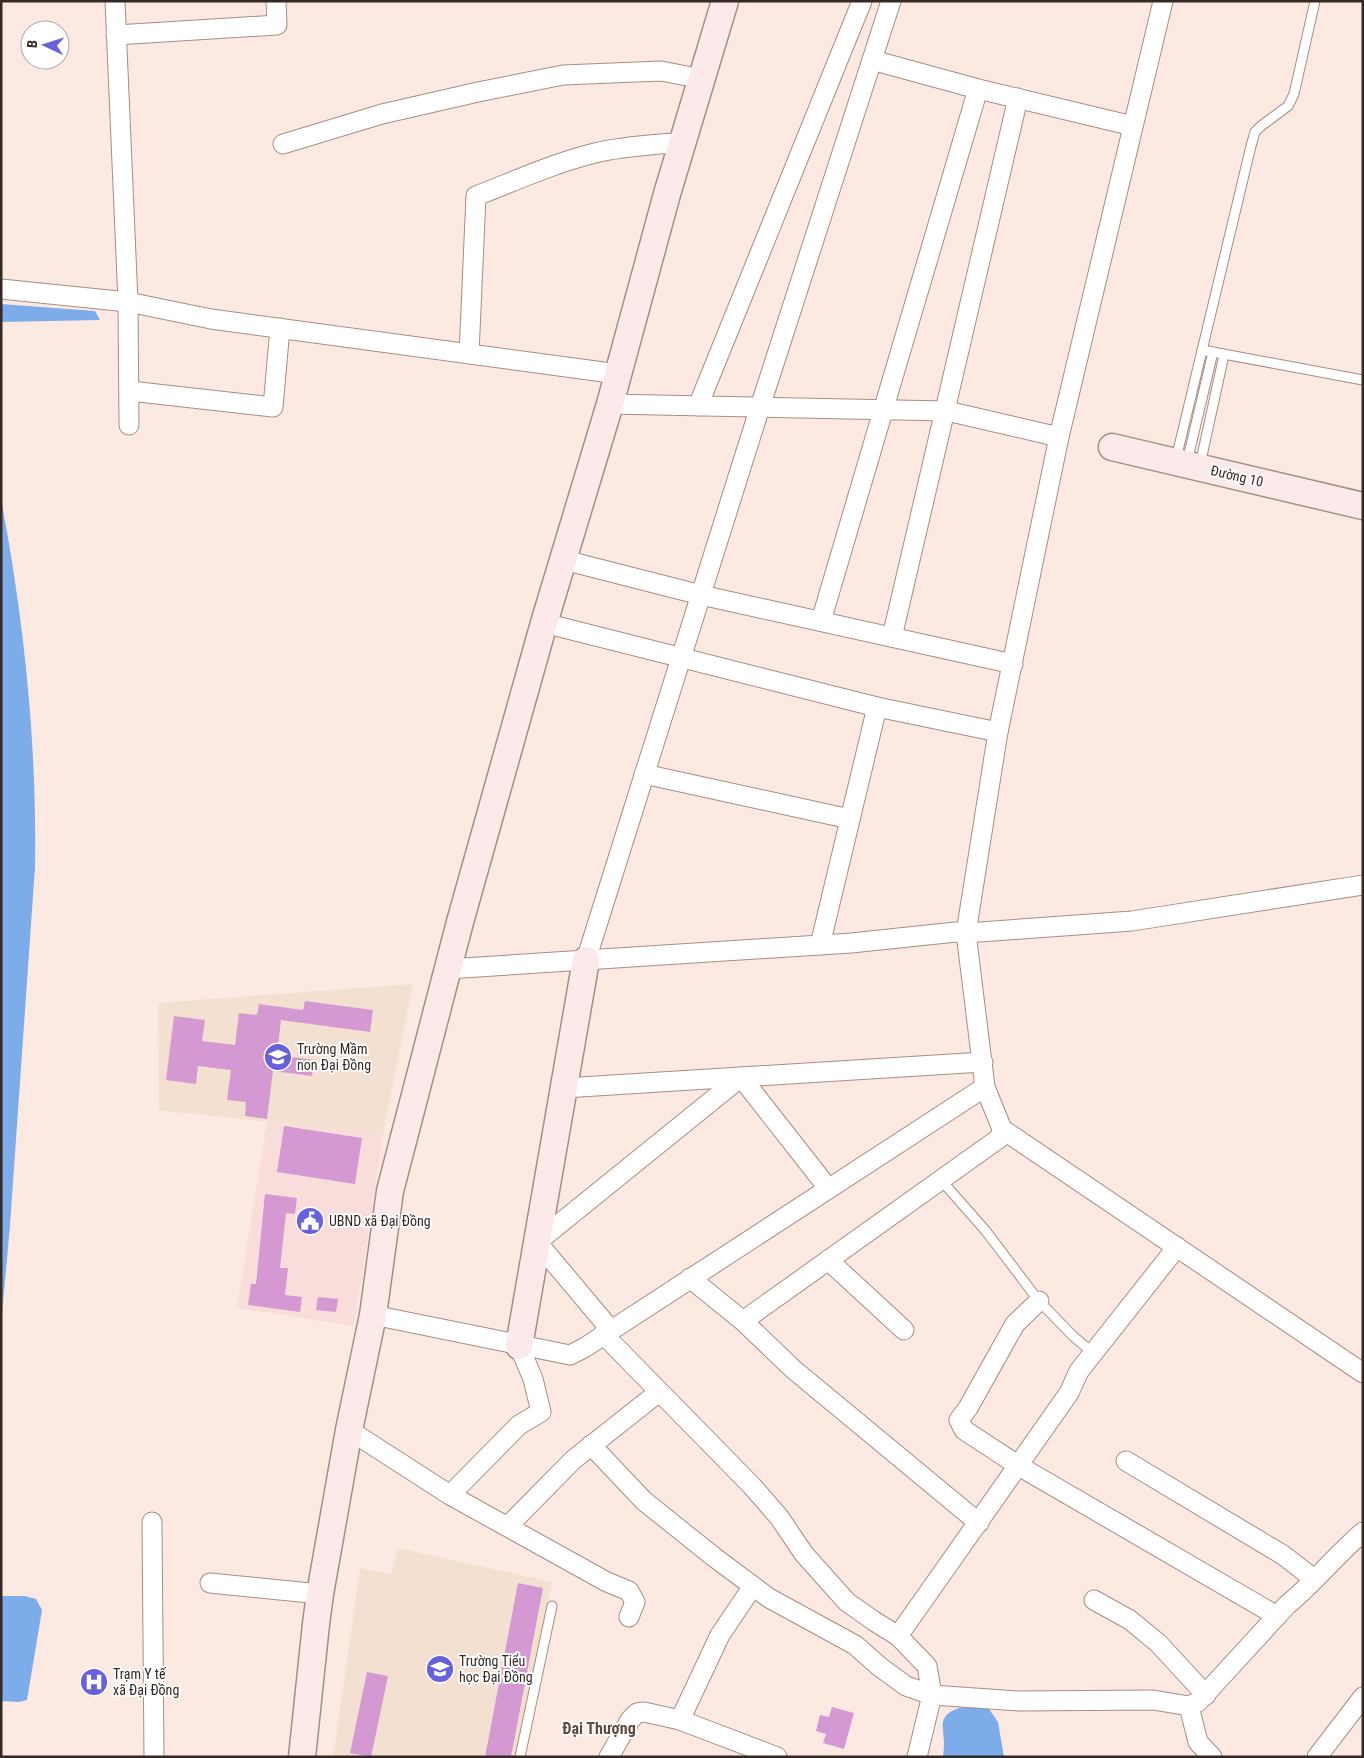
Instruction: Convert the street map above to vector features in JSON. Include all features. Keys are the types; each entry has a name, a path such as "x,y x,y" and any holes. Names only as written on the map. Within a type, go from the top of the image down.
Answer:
{"main road":[{"path":"302,1757 320,1594 349,1430 373,1315 390,1191 447,969 544,623 610,404 682,142 725,1"},
{"name":"Đường 10","path":"1112,447 1363,506"},
{"path":"519,1346 586,960"}],"street":[{"path":"115,1 128,302 129,425"},
{"path":"116,34 277,25 276,1"},
{"path":"698,406 862,1"},
{"path":"586,960 680,658 890,1"},
{"path":"743,1321 1001,1137 1002,1129 985,1087 966,933 998,732 1059,437 1133,126 1158,2"},
{"path":"872,60 978,89 1133,126"},
{"path":"283,144 382,114 563,75 661,71 702,79"},
{"path":"821,621 978,89"},
{"path":"892,637 1018,98"},
{"path":"469,354 476,196 595,152 682,142"},
{"path":"1,289 128,302 211,319 618,374"},
{"path":"130,391 273,407 280,328"},
{"path":"610,404 945,410 1059,437"},
{"path":"564,560 701,595 1013,664"},
{"path":"544,623 877,707 998,732"},
{"path":"820,945 877,707"},
{"path":"644,774 850,819"},
{"path":"447,969 820,945 956,932 966,933 1132,922 1363,885"},
{"path":"564,1088 982,1062"},
{"path":"741,1077 828,1188"},
{"path":"741,1077 537,1242 607,1332 659,1392 752,1486 779,1518 804,1554 847,1602 874,1622 898,1636 927,1666 932,1695 917,1757"},
{"path":"373,1315 570,1355 584,1348 985,1087"},
{"path":"1002,1129 1363,1373"},
{"path":"898,1636 1069,1392 1079,1372 1177,1247"},
{"path":"828,1260 904,1330"},
{"path":"690,1278 743,1321 793,1369 979,1523"},
{"path":"1039,1301 1016,1324 968,1408 959,1420 964,1430 1018,1466 1277,1616"},
{"path":"450,1494 519,1425 541,1412 533,1379 519,1346"},
{"path":"508,1526 573,1460 659,1392"},
{"path":"349,1430 450,1494 607,1582 629,1590 635,1602 629,1617"},
{"path":"591,1445 644,1501 769,1598 855,1645 906,1686 932,1695 1019,1701 1153,1700 1189,1706 1198,1702 1206,1695 1277,1616 1338,1554 1363,1532"},
{"path":"1126,1461 1283,1555 1314,1580"},
{"path":"152,1522 154,1757"},
{"path":"210,1583 320,1594"},
{"path":"680,1720 720,1635 753,1586"},
{"path":"1094,1600 1130,1620 1158,1643 1206,1695"},
{"path":"1317,1757 1363,1697"},
{"path":"1189,1706 1198,1742 1212,1757"},
{"path":"609,1757 630,1720 637,1713 644,1712 680,1720 777,1757"}],"lane":[{"path":"1187,464 1202,350 1255,132 1288,106 1294,94 1315,1"},
{"path":"1202,350 1363,380"},
{"path":"1187,464 1213,352"},
{"path":"1187,464 1224,355"},
{"path":"941,1180 985,1230 1039,1301 1073,1336 1093,1353"},
{"path":"520,1757 552,1606"}],"shaded area":[{"name":"Trường Mầm non Đại Đồng","path":"413,984 383,1134 159,1110 158,1003"},
{"name":"UBND xã Đại Đồng","path":"267,1122 383,1134 354,1326 237,1308"},
{"name":"Trường Tiểu học Đại Đồng","path":"398,1548 552,1582 516,1757 333,1757 360,1568 391,1574"}],"water":[{"path":"1,304 95,311 100,320 1,322"},
{"path":"1,499 16,590 27,682 34,774 35,867 10,1225 1,1325"},
{"path":"1,1596 25,1596 36,1599 42,1610 27,1700 19,1702 1,1701"},
{"path":"973,1704 989,1709 998,1722 1004,1757 943,1757 943,1723 945,1717 950,1712"}],"building":[{"path":"305,1001 373,1010 370,1032 281,1020 277,1055 314,1060 312,1076 273,1071 267,1119 245,1116 246,1102 227,1100 231,1070 198,1066 196,1084 166,1080 174,1016 205,1020 202,1041 235,1045 239,1013 257,1015 259,1004 303,1010"},
{"path":"284,1126 362,1138 355,1184 277,1172"},
{"path":"265,1194 297,1198 295,1214 286,1213 280,1268 288,1268 285,1295 302,1297 300,1312 248,1305 251,1284 256,1284"},
{"path":"318,1297 338,1299 336,1312 316,1310"},
{"path":"518,1583 543,1588 511,1757 485,1757"},
{"path":"367,1672 388,1676 371,1757 350,1753"},
{"path":"832,1707 854,1713 844,1749 823,1743 826,1734 816,1731 820,1715 829,1717"}],"place":[{"name":"Trường Mầm non Đại Đồng","path":"278,1057"},
{"name":"UBND xã Đại Đồng","path":"310,1221"},
{"name":"Trường Tiểu học Đại Đồng","path":"440,1669"},
{"name":"Trạm Y tế xã Đại Đồng","path":"94,1682"}],"district":[{"name":"Đại Thượng","path":"599,1728"}]}
